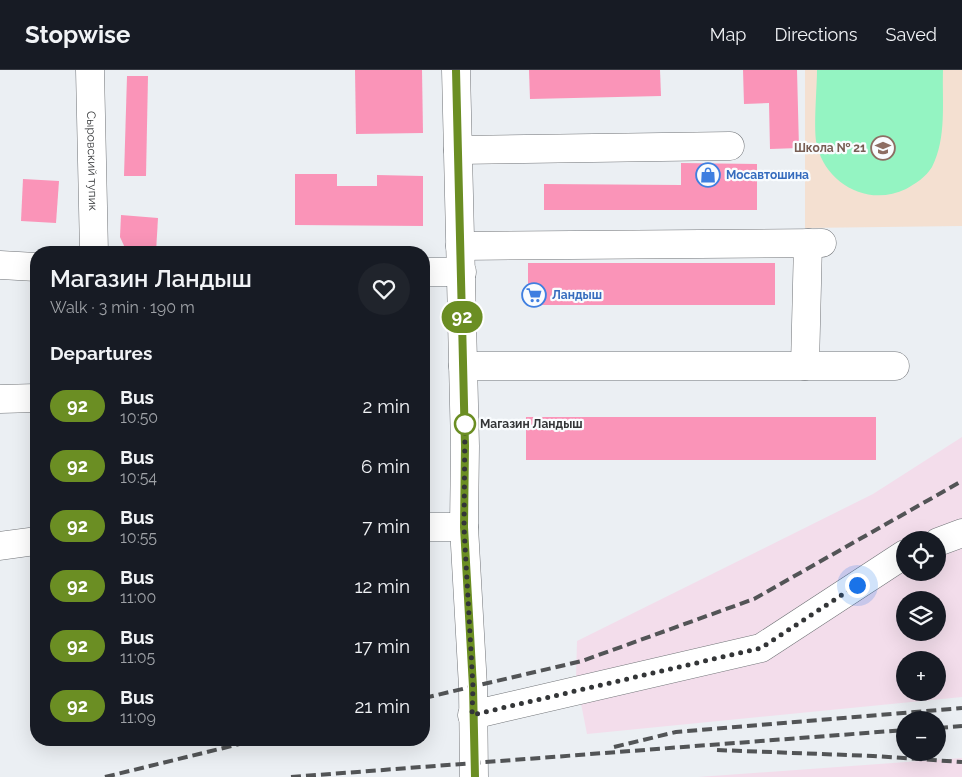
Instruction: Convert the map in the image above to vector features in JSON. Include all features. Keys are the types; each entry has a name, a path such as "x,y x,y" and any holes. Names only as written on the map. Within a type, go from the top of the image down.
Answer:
{"street":[{"name":"Сыровский тупик","path":"90,70 94,246"},
{"path":"456,70 462,272 464,527 473,687 474,777"},
{"path":"458,150 730,146"},
{"path":"460,246 815,243 805,366"},
{"path":"0,265 30,267"},
{"path":"430,272 462,272"},
{"path":"463,366 895,366"},
{"path":"0,398 30,398"},
{"path":"430,528 464,527"},
{"path":"946,539 962,533"},
{"path":"0,546 30,542"},
{"path":"472,715 761,648 896,560"}],"shaded area":[{"name":"Школа № 21","path":"805,70 962,70 962,226 805,228"},
{"path":"962,437 962,697 946,699 946,651 896,651 896,701 921,701 587,734 576,678 577,641 873,494"},
{"path":"962,758 962,777 698,777 920,761 946,761 946,759"}],"green space":[{"path":"817,70 943,70 942,132 937,156 927,174 906,189 892,194 878,195 864,194 851,189 830,172 822,160 816,139"}],"building":[{"path":"355,70 422,70 423,133 356,134"},
{"path":"529,70 660,70 661,96 530,99"},
{"path":"743,70 797,70 799,148 770,149 769,103 744,104"},
{"path":"127,76 148,76 146,176 124,176"},
{"path":"681,163 757,164 757,210 544,210 544,184 681,185"},
{"path":"295,174 337,174 337,186 377,186 377,175 423,176 423,226 295,225"},
{"path":"23,179 59,181 56,223 21,221"},
{"path":"121,215 158,218 156,246 124,246 120,237"},
{"path":"528,263 775,263 775,305 528,305"},
{"path":"526,417 876,417 876,460 526,460"}],"railway":[{"path":"430,697 582,661 754,599 962,481"},
{"path":"614,747 676,732 962,708"},
{"path":"946,727 962,726"},
{"path":"291,777 896,731"},
{"path":"105,777 232,746"},
{"path":"717,750 873,756 962,762"}],"bus line":[{"name":"92","path":"456,70 462,272 465,446 464,527 473,687 472,715 475,777"}],"place":[{"name":"Школа № 21","path":"883,148"},
{"name":"Мосавтошина","path":"708,175"},
{"name":"Ландыш","path":"534,295"},
{"name":"Магазин Ландыш","path":"465,424"}],"route":[{"path":"465,424 464,527 473,687 472,715 761,648 857,585"}]}
